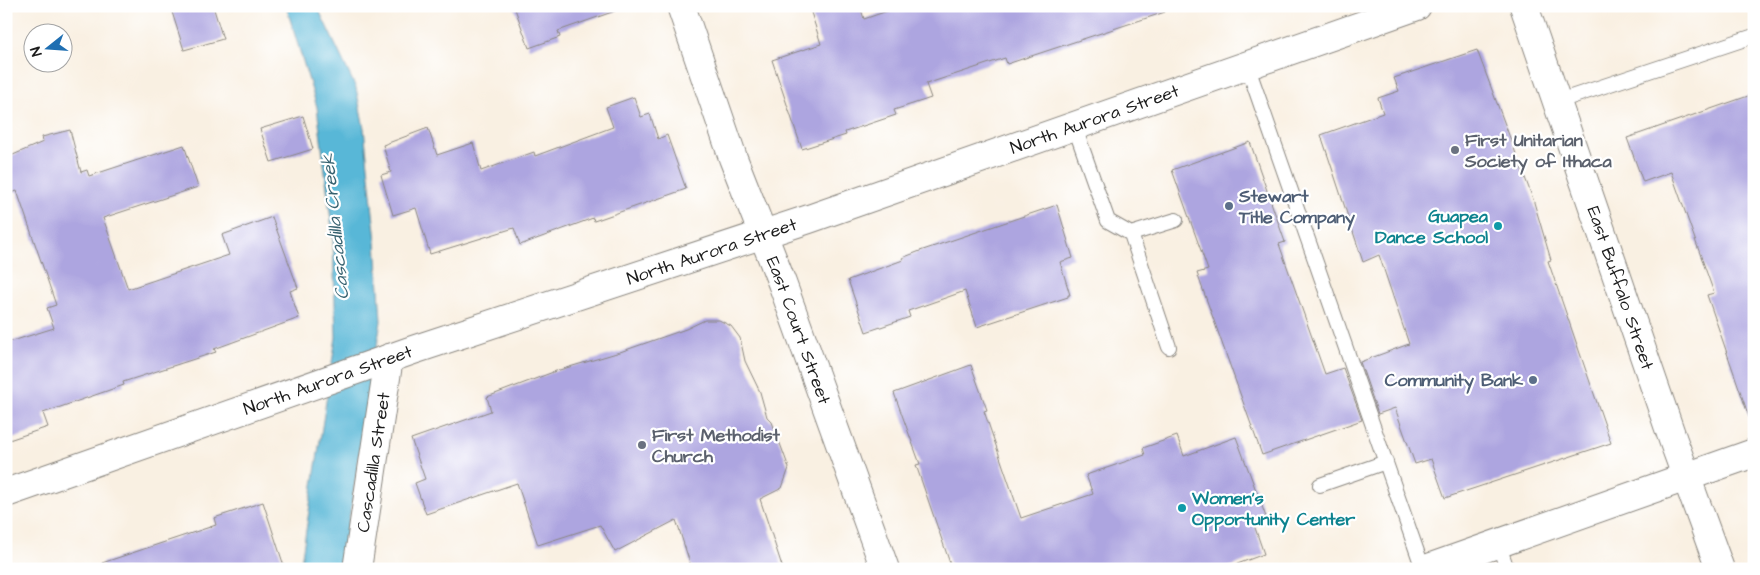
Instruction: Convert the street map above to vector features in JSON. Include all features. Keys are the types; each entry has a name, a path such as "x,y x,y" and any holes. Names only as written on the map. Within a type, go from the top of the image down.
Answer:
{"street":[{"name":"East Court Street","path":"681,6 733,158 763,234 885,569"},
{"name":"North Aurora Street","path":"6,493 325,380 763,234 1416,6"},
{"name":"East Buffalo Street","path":"1524,6 1720,569"},
{"name":"Cascadilla Street","path":"357,569 389,358"},
{"path":"1425,569 1754,453"}],"lane":[{"path":"1556,102 1754,36"},
{"path":"1247,65 1425,569"},
{"path":"1074,125 1108,221 1132,234 1168,347"},
{"path":"1132,234 1176,220"},
{"path":"1320,485 1386,462"},
{"path":"1498,544 1507,569"}],"water":[{"name":"Cascadilla Creek","path":"286,6 317,6 356,88 364,128 376,241 381,321 341,569 300,569 336,337 333,237 317,107"}],"building":[{"path":"192,6 213,6 223,39 184,50 172,12"},
{"path":"514,6 614,6 615,11 558,31 560,37 529,48"},
{"path":"809,6 860,6 864,19 902,6 1164,6 1165,12 1007,64 1005,58 926,84 931,98 894,110 896,115 845,132 846,135 802,149 772,60 821,44"},
{"path":"1477,50 1533,199 1551,260 1548,261 1611,443 1445,498 1431,459 1415,464 1395,408 1378,414 1360,362 1409,344 1379,255 1363,262 1321,135 1383,113 1378,98 1399,91 1394,78"},
{"path":"1754,94 1754,416 1749,417 1707,295 1714,293 1671,172 1643,182 1627,138"},
{"path":"634,97 641,117 650,114 658,139 667,135 686,189 594,221 593,218 520,245 514,228 430,254 416,208 393,215 381,175 391,172 383,145 428,128 437,155 473,143 481,171 534,152 535,156 613,127 606,107"},
{"path":"303,116 313,149 271,162 260,129"},
{"path":"70,130 81,172 87,170 89,176 184,145 198,187 103,218 128,289 229,255 222,235 272,217 298,288 290,291 299,318 214,349 216,352 123,382 124,385 43,413 48,427 6,441 6,343 54,328 47,308 56,305 17,191 6,195 6,158 43,142 42,137"},
{"path":"1250,142 1285,242 1279,244 1325,374 1343,368 1362,420 1262,455 1197,273 1208,270 1172,170"},
{"path":"1057,205 1073,258 1060,262 1070,295 1068,297 977,327 965,291 908,311 910,317 866,332 848,280 903,260 902,258 920,251"},
{"name":"First Methodist Church","path":"705,320 719,320 731,326 740,338 745,361 760,392 767,417 772,422 789,468 782,488 760,499 783,569 692,569 676,520 615,552 600,525 538,545 517,483 426,514 415,483 425,479 411,439 491,411 487,397 556,371 620,352 686,329"},
{"path":"971,365 987,410 984,411 1021,518 1093,494 1086,475 1145,455 1143,448 1177,436 1184,456 1236,437 1266,517 1253,522 1264,554 1224,569 952,569 916,465 920,464 894,393"},
{"path":"263,502 285,569 103,569 102,563 216,525 214,518"}],"place":[{"name":"First Unitarian Society of Ithaca","path":"1455,150"},
{"name":"Stewart Title Company","path":"1229,206"},
{"name":"Guapea Dance School","path":"1498,226"},
{"name":"Community Bank","path":"1533,380"},
{"name":"First Methodist Church","path":"642,445"},
{"name":"Women's Opportunity Center","path":"1182,508"}]}
